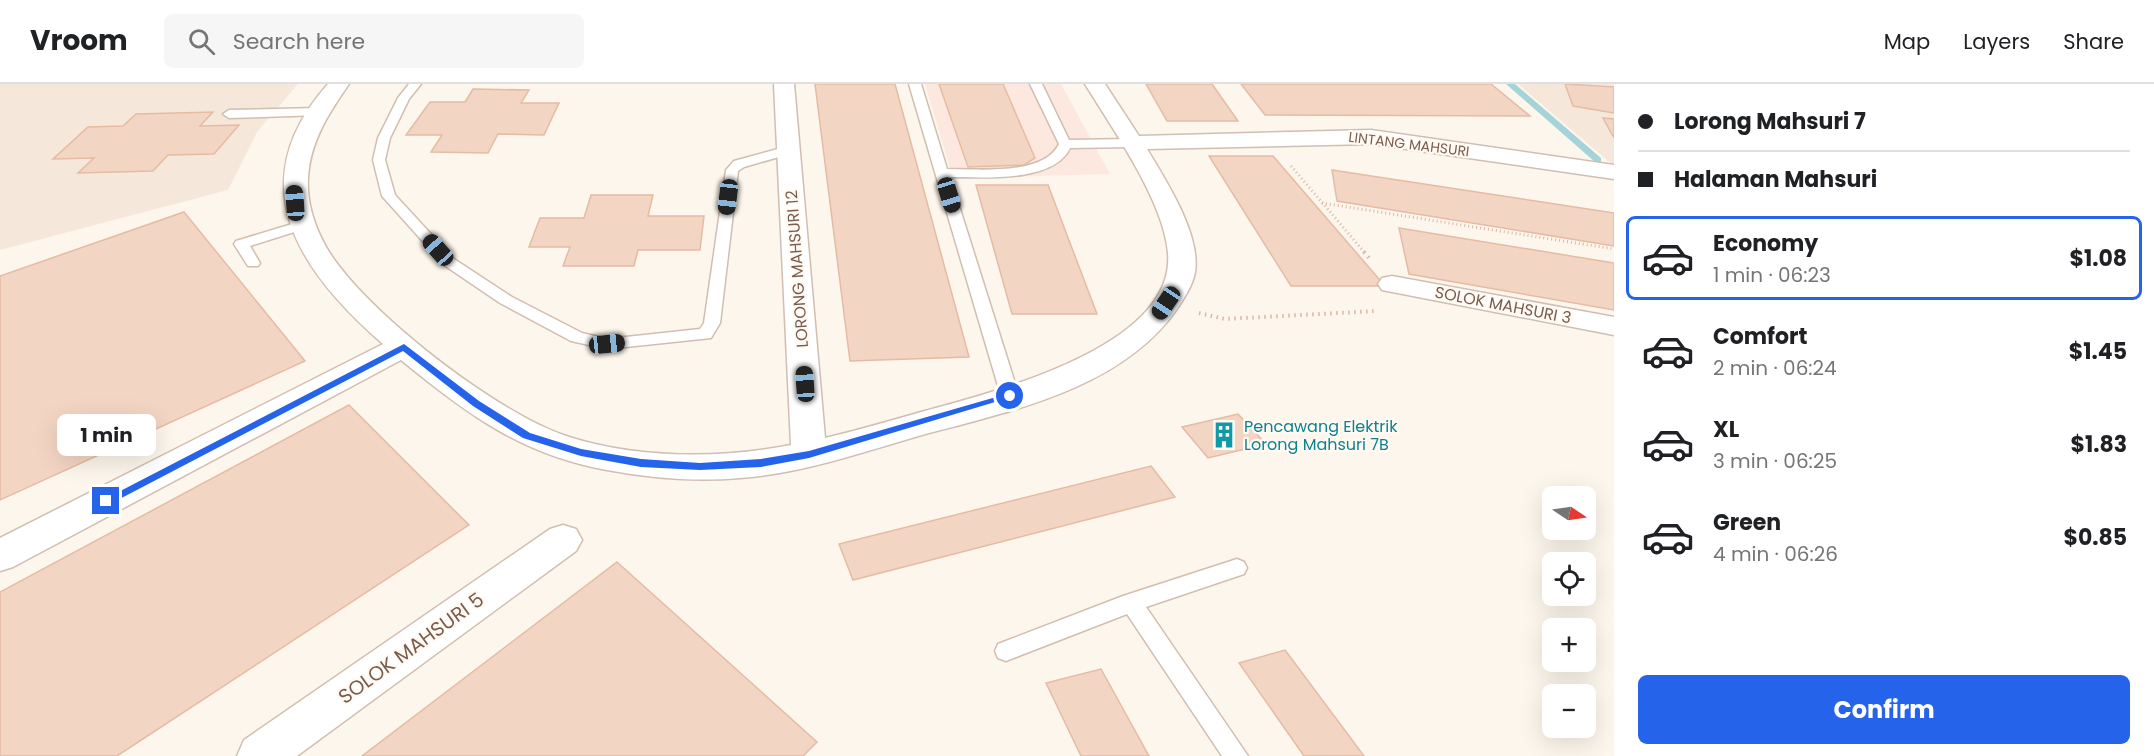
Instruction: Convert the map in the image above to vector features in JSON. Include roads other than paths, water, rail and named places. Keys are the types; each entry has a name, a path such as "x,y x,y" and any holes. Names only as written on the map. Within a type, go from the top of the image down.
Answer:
{"street":[{"path":"339,84 318,112 307,135 294,176 295,203 302,225 331,279 404,346 476,404 526,435 581,453 641,463 700,466 761,463 809,454 1010,396 1098,362 1156,317 1166,303 1182,270 1181,244 1169,213 1131,143 1095,84"},
{"name":"LORONG MAHSURI 12","path":"784,84 809,454"},
{"name":"LINTANG MAHSURI","path":"1131,143 1371,137 1614,172"},
{"name":"SOLOK MAHSURI 3","path":"1392,284 1614,326"},
{"path":"0,556 404,346"},
{"name":"SOLOK MAHSURI 5","path":"260,756 562,540"}],"lane":[{"path":"415,84 404,98 384,138 379,160 390,196 449,262 506,300 577,337 607,344 705,334 712,323 732,170 739,165 789,150"},
{"path":"915,84 1010,396"},
{"path":"942,173 1036,170 1064,151 1065,144 1036,84"},
{"path":"229,114 318,112"},
{"path":"1065,144 1131,143"},
{"path":"252,262 241,244 302,225"},
{"path":"1006,651 1131,603 1236,568"},
{"path":"1131,603 1236,756"}],"waterway":[{"path":"1510,84 1598,160"}],"place":[{"name":"Pencawang Elektrik Lorong Mahsuri 7B","path":"1224,435"}]}
